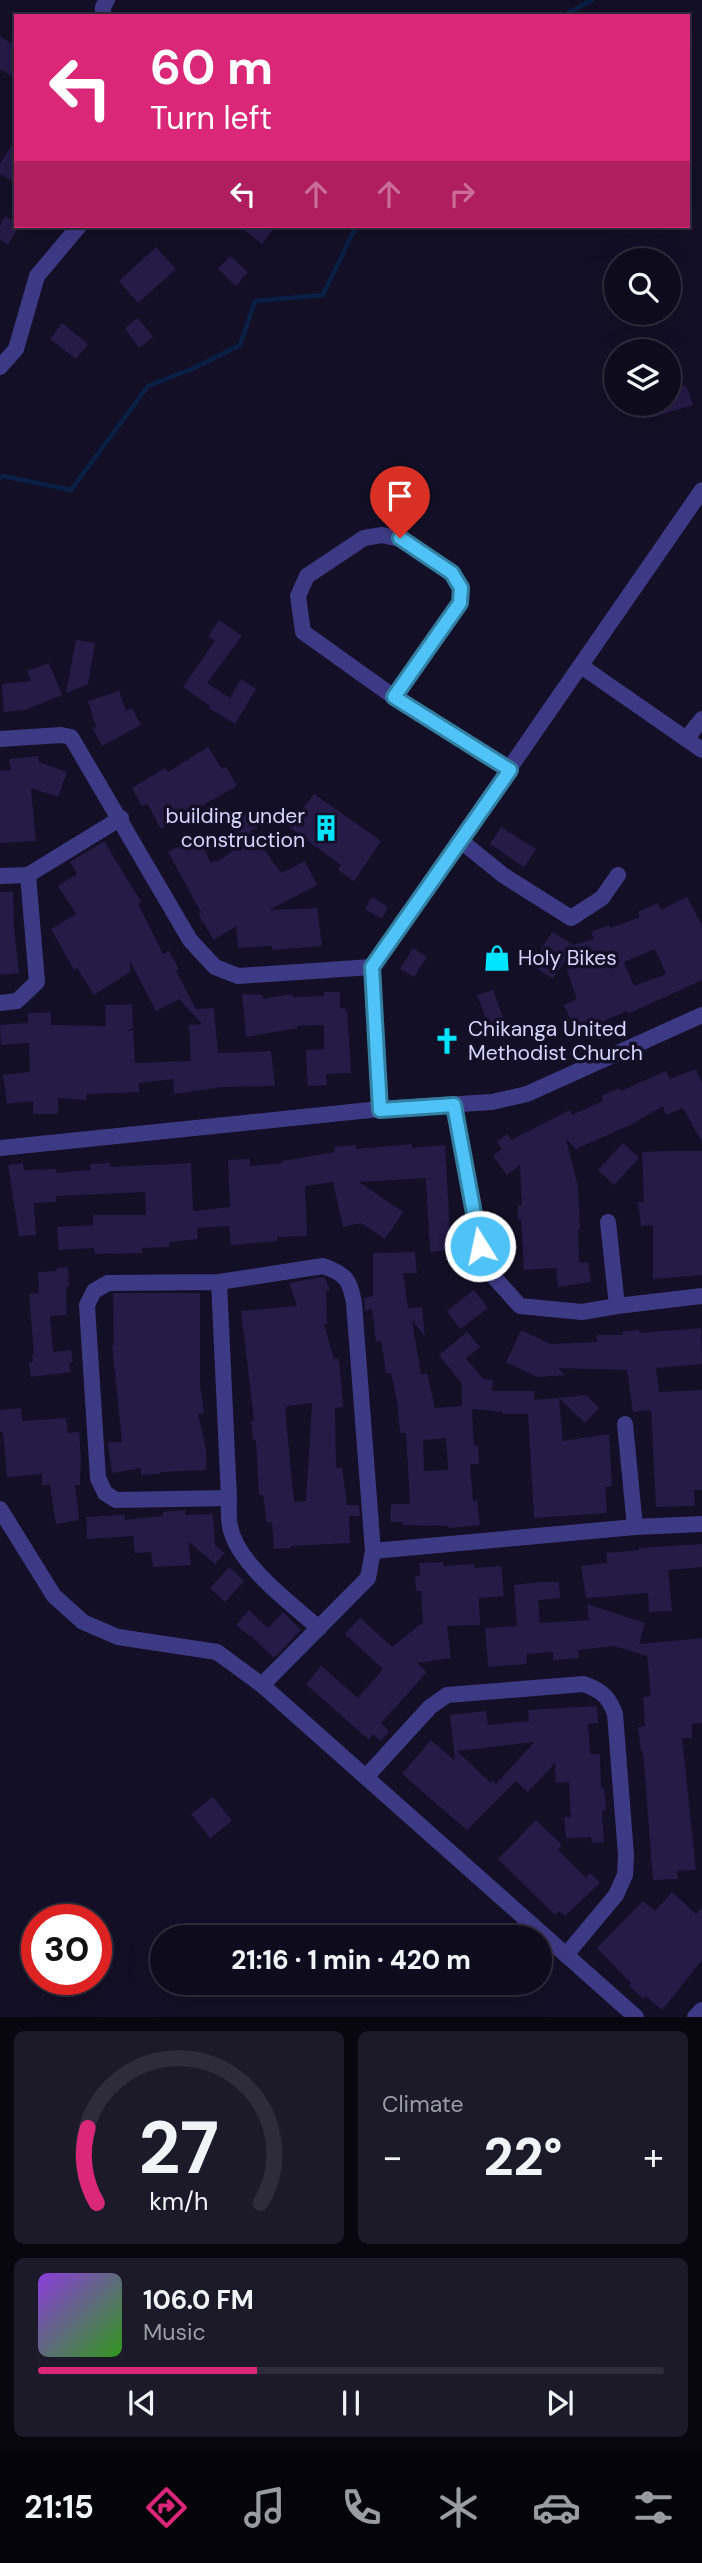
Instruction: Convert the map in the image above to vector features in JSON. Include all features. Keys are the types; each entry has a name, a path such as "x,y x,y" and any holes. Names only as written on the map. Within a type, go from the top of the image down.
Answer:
{"street":[{"path":"0,367 16,349 37,276 77,228"},
{"path":"380,1110 372,967 702,490"},
{"path":"394,697 460,603 461,588 452,573 400,538 382,535 364,538 307,576 298,596 303,632 394,697 510,770"},
{"path":"581,666 702,750"},
{"path":"686,739 702,719"},
{"path":"0,739 61,735 71,737 121,818 190,940 215,967 238,975 372,967"},
{"path":"0,876 28,875 121,818"},
{"path":"461,841 513,881 571,918 602,898 618,875"},
{"path":"0,1003 17,1001 37,982 28,875"},
{"path":"0,1148 380,1110 492,1102 527,1094 702,1014"},
{"path":"454,1105 480,1246 493,1276 520,1306 582,1312 702,1296"},
{"path":"608,1222 617,1306"},
{"path":"229,1499 116,1500 105,1493 98,1478 88,1305 94,1291 108,1283 219,1282 323,1266 339,1272 351,1284 354,1303 373,1551 368,1578 262,1685"},
{"path":"219,1282 230,1528 247,1561 272,1589 319,1628"},
{"path":"625,1424 635,1527"},
{"path":"0,1509 54,1595 83,1622 118,1637 217,1652 262,1685 636,2017"},
{"path":"373,1551 635,1527 702,1524"},
{"path":"366,1777 430,1707 447,1695 584,1684 601,1690 610,1700 615,1714 626,1855 625,1875 616,1895 566,1955"},
{"path":"695,2017 702,2010"}],"building":[{"path":"0,36 14,45 14,78 0,69"},
{"path":"14,141 14,182 0,174 0,164"},
{"path":"5,216 14,221 14,228 18,228 8,245 0,240 0,226"},
{"path":"242,228 274,228 262,244"},
{"path":"156,247 176,269 138,303 119,281"},
{"path":"230,256 248,272 236,286 218,269"},
{"path":"138,318 153,337 139,348 125,328"},
{"path":"62,323 88,344 76,359 50,339"},
{"path":"686,385 693,405 681,409 681,387"},
{"path":"219,620 242,636 207,683 230,698 241,679 256,689 235,724 183,687 215,641 208,636"},
{"path":"76,640 95,643 88,684 66,693"},
{"path":"49,663 62,695 25,710 4,712 2,684 31,681 27,671"},
{"path":"119,691 126,711 132,708 141,725 102,746 93,729 96,727 88,701"},
{"path":"208,747 222,769 226,767 237,786 161,829 147,803 142,806 132,788 165,768 168,772"},
{"path":"38,756 39,762 67,772 58,797 31,788 36,841 0,843 0,771 11,770 9,759"},
{"name":"building under construction","path":"314,794 381,841 354,881 338,870 341,865 289,827"},
{"path":"248,810 258,827 251,831 281,873 305,861 317,885 269,910 317,908 322,946 272,950 272,946 238,948 236,926 214,940 198,914 201,912 168,852 198,837 211,863 216,860 217,862 240,846 227,822"},
{"path":"501,827 536,849 524,867 490,844"},
{"path":"104,841 141,902 138,904 163,954 169,951 179,969 176,971 196,1009 214,1008 218,1053 271,1051 275,1086 222,1087 174,1094 173,1079 139,1083 139,1092 86,1094 86,1100 58,1098 58,1114 33,1114 33,1101 7,1104 3,1075 30,1072 29,1043 1,1045 0,1025 28,1023 28,1013 51,1012 51,1025 106,1026 105,1005 132,1004 133,1028 126,1031 133,1030 135,1063 191,1061 189,1025 202,1024 179,999 156,1011 130,961 130,972 94,995 77,968 74,970 51,929 76,914 58,886 77,874 70,862"},
{"path":"0,892 13,892 19,973 0,975"},
{"path":"372,897 388,907 382,919 365,909"},
{"path":"687,897 702,926 702,980 628,1014 627,1011 597,1024 578,1035 564,1005 577,999 564,961 553,979 531,965 552,932 574,945 594,939 591,932 640,917 638,912 658,903 661,910","holes":["655,949 666,974 634,986 624,962"]},
{"path":"413,948 427,957 414,977 400,969"},
{"path":"493,990 505,1023 490,1029 477,995"},
{"path":"324,992 340,992 340,1008 347,1009 351,1073 326,1074 327,1085 308,1086 306,1050 324,1049 324,1025 297,1026 298,1028 246,1037 242,994 262,995 263,999 292,994 293,997 324,996"},
{"path":"696,1069 702,1084 702,1142 683,1108 666,1115 663,1106 632,1124 576,1149 566,1139 578,1187 579,1263 588,1262 591,1282 558,1287 556,1268 524,1270 521,1219 518,1219 518,1205 522,1205 520,1165 507,1175 493,1156 502,1149 497,1142 507,1134 511,1140 570,1110 572,1115 603,1101 601,1096 620,1088 621,1091 666,1071 670,1079"},
{"path":"623,1143 639,1158 614,1185 598,1170"},
{"path":"412,1144 412,1148 445,1145 451,1250 430,1252 426,1178 359,1182 403,1212 385,1239 361,1223 343,1227 333,1182 305,1186 307,1236 277,1237 277,1241 231,1245 229,1226 197,1228 198,1239 169,1242 169,1247 142,1248 142,1253 95,1254 94,1248 59,1250 57,1227 93,1225 93,1215 146,1215 145,1192 56,1196 56,1202 34,1203 36,1235 19,1236 8,1165 23,1163 24,1170 56,1169 56,1173 91,1170 90,1164 110,1163 110,1167 191,1163 195,1211 230,1207 228,1160 250,1159 250,1166 282,1163 335,1152 334,1147 356,1145 356,1149"},
{"path":"702,1151 702,1275 653,1279 653,1225 641,1226 638,1202 644,1202 642,1152"},
{"path":"415,1252 417,1273 403,1273 408,1308 422,1307 425,1337 412,1320 421,1375 427,1373 435,1408 462,1406 462,1384 439,1355 467,1332 480,1347 466,1358 483,1379 493,1380 492,1391 534,1391 534,1400 559,1398 563,1441 609,1434 612,1486 605,1487 607,1513 534,1518 528,1414 503,1414 472,1409 474,1446 478,1446 479,1464 470,1464 473,1501 477,1500 480,1525 449,1528 390,1522 391,1504 410,1504 406,1433 400,1433 391,1373 386,1373 381,1341 376,1342 372,1309 365,1311 364,1298 373,1296 373,1253","holes":["446,1438 448,1470 424,1471 423,1440"]},
{"path":"68,1267 67,1315 50,1316 53,1352 71,1350 71,1372 31,1377 29,1363 33,1362 34,1355 29,1294 39,1293 38,1272 57,1271 56,1268"},
{"path":"322,1277 330,1290 326,1291 327,1324 324,1324 334,1359 339,1359 343,1407 335,1408 336,1468 342,1467 347,1505 359,1505 360,1516 349,1516 350,1543 274,1549 272,1522 267,1523 263,1495 259,1495 256,1440 253,1440 251,1421 254,1420 241,1311 297,1306 289,1283","holes":["312,1403 306,1501 294,1502 285,1408"]},
{"path":"474,1290 488,1308 460,1329 447,1311"},
{"path":"113,1293 200,1293 200,1385 204,1413 198,1414 206,1450 206,1470 141,1475 141,1468 112,1473 108,1442 122,1442 112,1345"},
{"path":"701,1328 702,1364 656,1368 659,1392 702,1390 702,1490 694,1490 695,1506 656,1507 651,1410 633,1412 627,1370 558,1368 565,1375 537,1377 506,1362 521,1330 551,1344 597,1342 597,1335 623,1335 622,1332 639,1330 640,1333"},
{"path":"586,1395 599,1408 585,1423 559,1398"},
{"path":"21,1408 22,1421 66,1418 68,1433 79,1432 80,1485 75,1485 79,1520 56,1524 50,1485 42,1485 42,1474 7,1477 3,1432 0,1432 0,1410"},
{"path":"185,1510 186,1515 213,1514 215,1545 225,1553 215,1564 188,1541 191,1565 153,1567 151,1552 135,1553 133,1536 87,1539 86,1517 124,1515 125,1520 163,1516 163,1512"},
{"path":"702,1544 702,1567 668,1570 672,1611 649,1612 648,1593 586,1598 581,1566 607,1563 606,1553"},
{"path":"443,1562 443,1566 501,1566 504,1596 479,1598 480,1625 447,1626 451,1658 417,1663 427,1672 381,1723 389,1731 381,1741 373,1734 369,1740 306,1684 321,1666 358,1698 383,1669 345,1634 360,1618 392,1647 423,1622 421,1591 416,1591 415,1576 420,1576 419,1563"},
{"path":"229,1567 244,1581 225,1602 210,1588"},
{"path":"559,1582 560,1598 538,1600 540,1623 589,1620 587,1604 645,1623 639,1644 702,1638 702,1723 692,1724 692,1738 682,1738 696,1870 677,1871 678,1879 653,1880 643,1751 638,1727 645,1726 643,1697 651,1696 647,1656 614,1646 578,1650 579,1658 553,1660 553,1652 526,1654 527,1664 488,1667 485,1628 517,1626 514,1585"},
{"path":"249,1610 268,1628 283,1612 301,1630 274,1658 236,1625"},
{"path":"597,1706 598,1723 588,1724 590,1754 600,1754 601,1788 604,1788 606,1810 602,1811 604,1842 592,1843 591,1837 566,1838 564,1817 571,1817 569,1782 556,1783 555,1763 528,1792 516,1781 467,1830 402,1774 431,1740 455,1761 450,1715 486,1711 488,1725 529,1721 528,1710","holes":["534,1742 496,1784 490,1782 457,1751"]},
{"path":"213,1797 232,1821 210,1838 191,1814"},
{"path":"536,1820 562,1845 558,1850 586,1878 590,1873 600,1883 565,1916 559,1911 555,1915 498,1859"},
{"path":"672,1892 696,1914 702,1907 702,1960 662,2010 629,1986 631,1983 597,1948 643,1901 655,1911"}],"waterway":[{"path":"566,14 592,0"},
{"path":"0,478 3,476 71,490 148,386 194,368 240,345 255,301 323,295 355,228"}],"place":[{"name":"building under construction","path":"326,828"},
{"name":"Holy Bikes","path":"497,958"},
{"name":"Chikanga United Methodist Church","path":"447,1041"}],"route":[{"path":"400,538 452,573 461,588 460,603 394,697 510,770 372,967 380,1110 454,1105 480,1246"}]}
